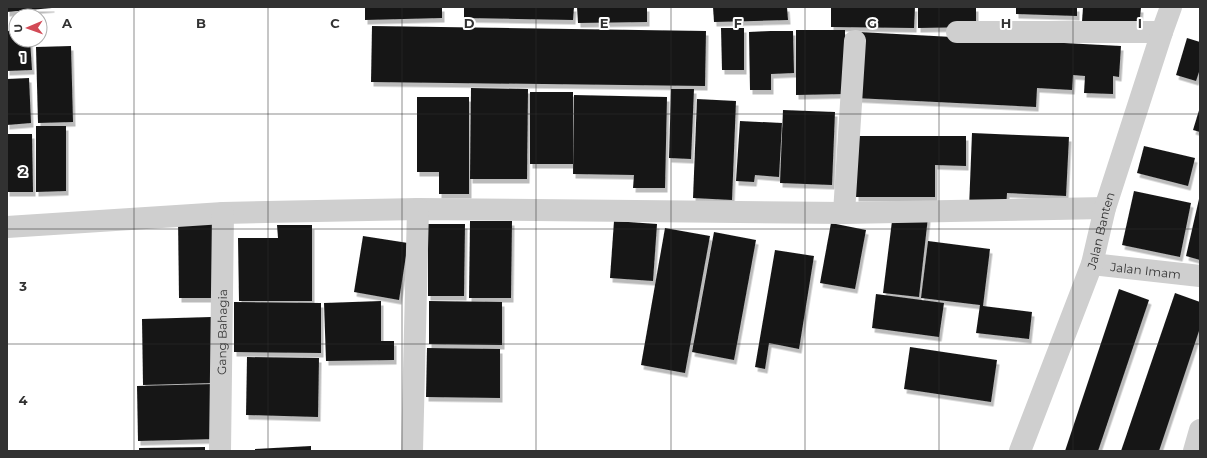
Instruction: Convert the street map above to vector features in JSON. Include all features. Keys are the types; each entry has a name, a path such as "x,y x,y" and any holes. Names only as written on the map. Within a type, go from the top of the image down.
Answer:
{"street":[{"name":"Jalan Banten","path":"1020,451 1092,264 1104,208 1171,7"},
{"path":"957,32 1162,32"},
{"path":"844,213 855,41"},
{"path":"7,227 224,213 418,209 844,213 1104,208"},
{"path":"412,451 418,209"},
{"name":"Gang Bahagia","path":"220,451 224,213"},
{"name":"Jalan Imam","path":"1092,264 1200,276"},
{"path":"1194,451 1200,430"}],"building":[{"path":"7,7 52,7 48,8 8,8 7,12"},
{"path":"365,7 442,7 442,18 365,20"},
{"path":"464,7 574,7 573,20 464,18"},
{"path":"577,7 647,7 647,22 578,23"},
{"path":"713,7 787,7 788,20 714,22"},
{"path":"831,7 915,7 914,28 831,27"},
{"path":"918,7 976,7 976,27 918,28"},
{"path":"1016,7 1077,7 1077,16 1016,14"},
{"path":"1083,7 1141,8 1139,27 1082,22"},
{"path":"372,26 706,31 705,86 371,82"},
{"path":"721,28 744,28 744,70 722,70"},
{"path":"796,30 845,30 845,94 796,95"},
{"path":"7,31 8,48 31,48 32,70 7,71"},
{"path":"793,31 794,73 771,74 771,90 750,90 749,32"},
{"path":"859,32 1121,46 1119,77 1113,76 1113,94 1084,93 1085,76 1073,75 1072,90 1037,88 1036,107 855,98"},
{"path":"1187,38 1200,42 1200,69 1196,81 1176,75"},
{"path":"71,46 73,122 38,123 36,48 48,48 48,47"},
{"path":"29,78 31,123 7,125 7,79"},
{"path":"471,88 528,89 527,179 470,179"},
{"path":"671,89 694,89 691,159 669,158"},
{"path":"530,92 573,92 573,164 530,164"},
{"path":"574,95 667,97 665,188 633,188 634,175 573,174"},
{"path":"417,97 469,97 469,194 439,194 439,172 417,172"},
{"path":"697,99 736,101 732,200 693,198"},
{"path":"1200,107 1200,132 1193,130"},
{"path":"783,110 835,112 832,185 780,183"},
{"path":"740,121 782,123 779,177 755,175 754,182 736,181"},
{"path":"36,126 66,126 66,191 36,192"},
{"path":"972,133 1069,137 1066,196 1007,193 1006,210 969,208"},
{"path":"7,134 32,134 33,192 7,192"},
{"path":"856,136 966,136 966,166 935,165 935,197 856,197"},
{"path":"1144,146 1195,158 1188,186 1137,173"},
{"path":"1134,191 1191,203 1180,257 1122,245"},
{"path":"1200,199 1200,260 1186,256"},
{"path":"893,213 928,217 919,297 883,293"},
{"path":"213,217 214,298 179,298 178,218"},
{"path":"470,221 512,221 511,298 469,298"},
{"path":"614,221 657,224 653,281 610,278"},
{"path":"831,223 866,230 855,289 820,283"},
{"path":"428,224 465,224 464,296 428,296"},
{"path":"277,225 312,225 312,301 239,301 238,238 278,238"},
{"path":"665,228 710,236 685,373 641,365"},
{"path":"714,232 756,240 734,360 692,352"},
{"path":"363,236 408,243 399,300 354,292"},
{"path":"928,241 990,249 983,306 1032,312 1029,339 976,333 980,305 921,298"},
{"path":"775,250 814,256 799,349 769,343 765,369 755,367"},
{"path":"1119,289 1149,300 1098,451 1065,451"},
{"path":"1175,293 1200,302 1200,328 1159,451 1121,451"},
{"path":"876,294 944,303 939,337 872,328"},
{"path":"381,301 381,341 394,341 394,360 326,361 324,303"},
{"path":"429,301 502,302 502,345 429,344"},
{"path":"234,302 321,303 321,353 234,352"},
{"path":"211,317 213,383 143,385 142,319"},
{"path":"910,347 997,360 991,402 904,389"},
{"path":"427,348 500,349 500,398 426,397"},
{"path":"247,357 319,358 318,417 246,415"},
{"path":"214,384 216,439 138,441 137,386"},
{"path":"311,446 311,451 255,451 255,449"},
{"path":"205,447 205,451 139,451 139,448"}]}
